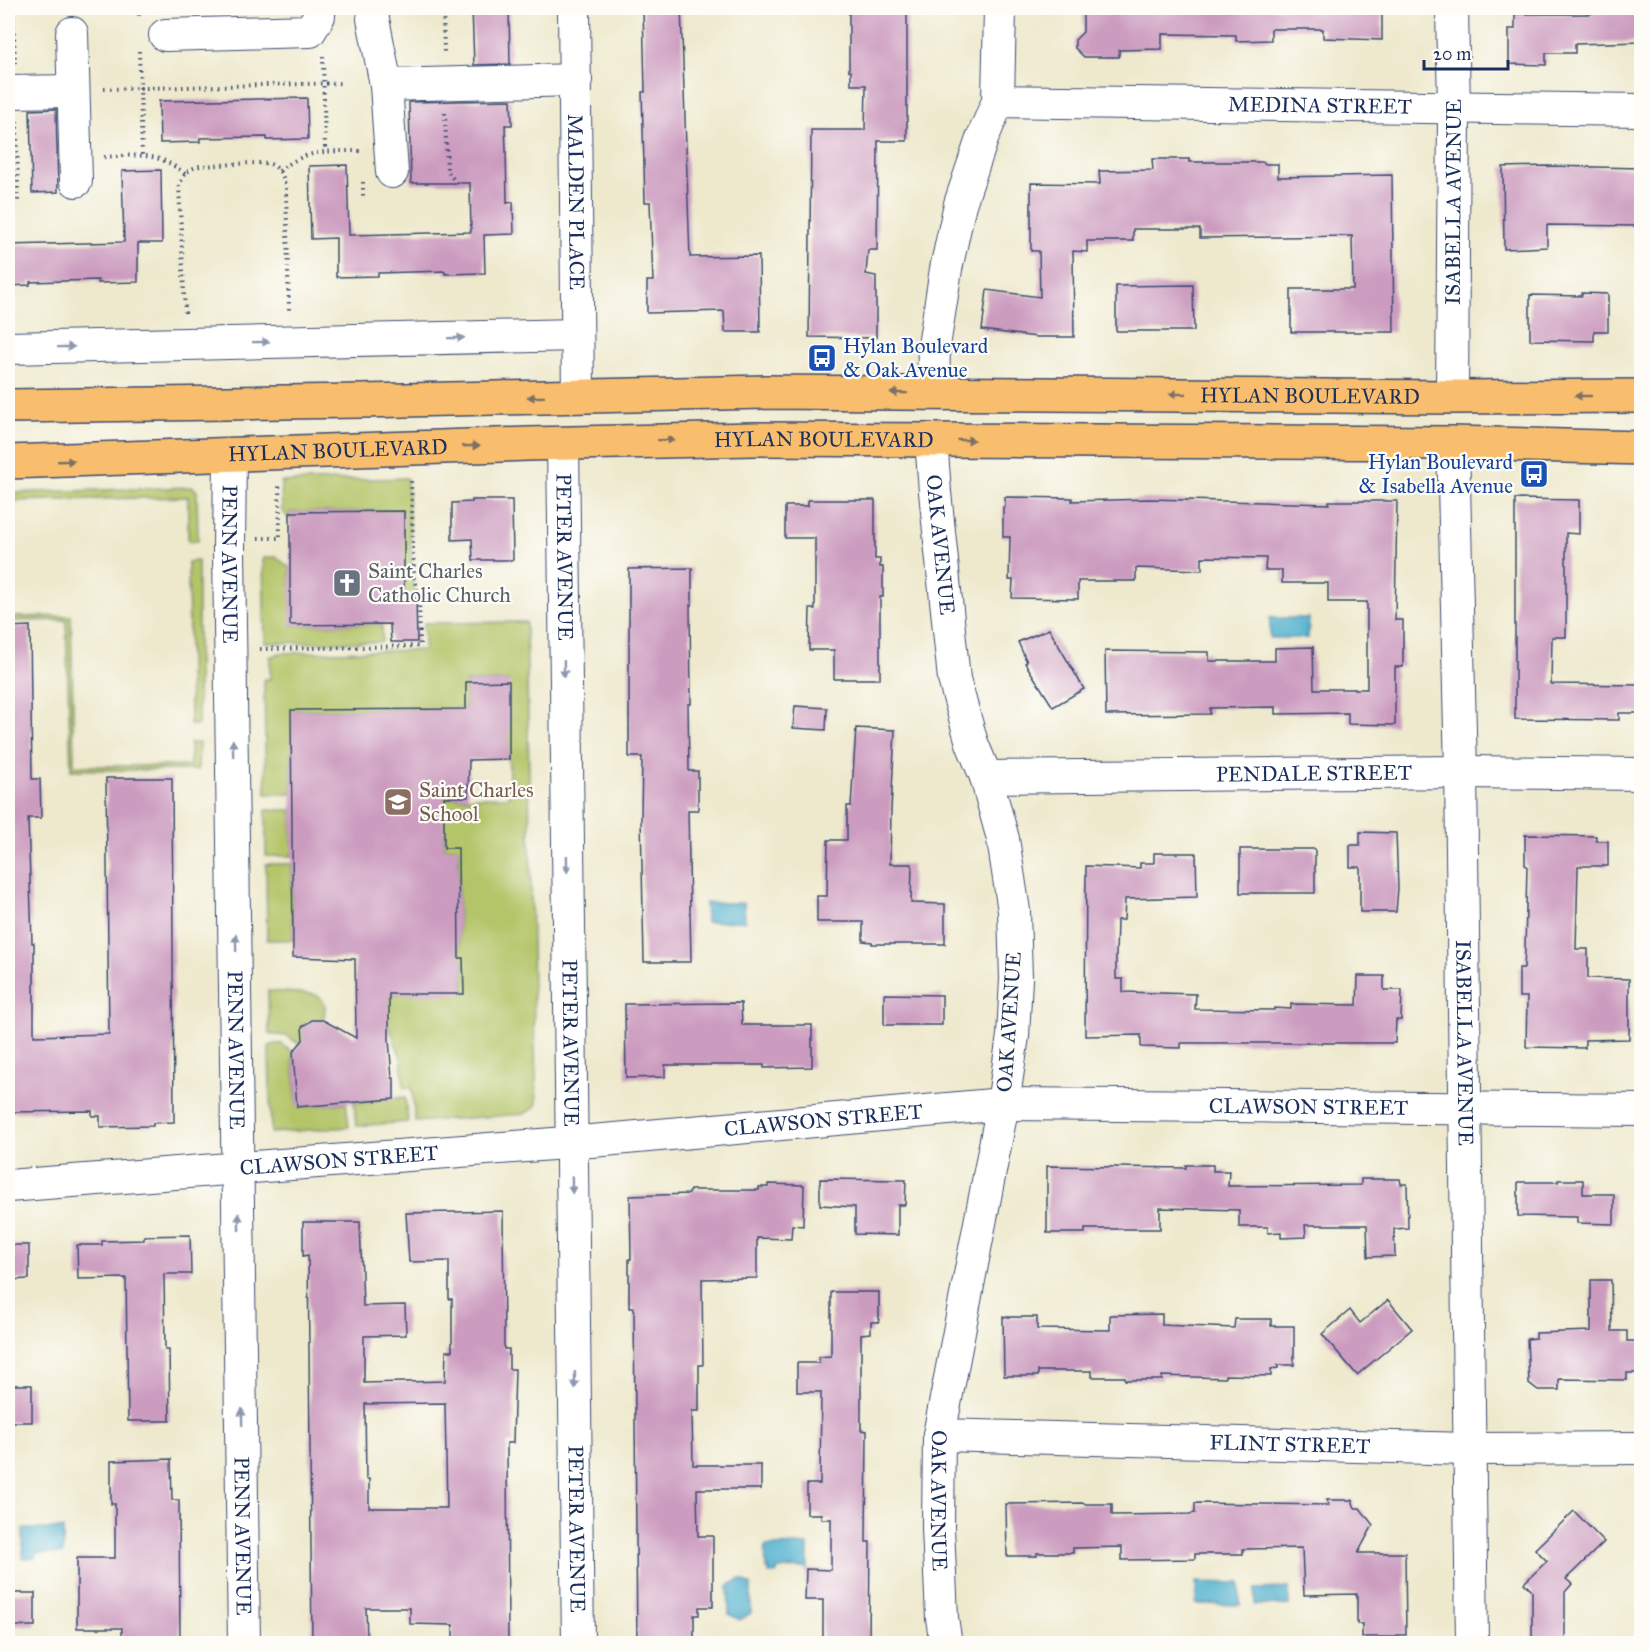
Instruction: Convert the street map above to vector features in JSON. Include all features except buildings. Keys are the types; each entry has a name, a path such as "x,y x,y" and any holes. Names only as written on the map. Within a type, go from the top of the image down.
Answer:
{"main road":[{"name":"HYLAN BOULEVARD","path":"8,406 765,392 1452,397 1641,396"},
{"name":"HYLAN BOULEVARD","path":"8,462 563,443 754,439 1453,443 1641,448"}],"street":[{"path":"148,36 310,31 320,16 319,8"},
{"name":"MALDEN PLACE","path":"574,8 578,396"},
{"path":"933,393 934,346 946,269 960,204 982,139 998,101 1000,8"},
{"name":"ISABELLA AVENUE","path":"1452,8 1454,109 1452,397"},
{"path":"373,19 386,85 392,172"},
{"path":"72,33 76,181"},
{"path":"386,85 576,80"},
{"path":"11,92 74,91"},
{"name":"MEDINA STREET","path":"998,101 1641,110"},
{"path":"8,348 577,335"},
{"name":"OAK AVENUE","path":"932,439 935,492 954,679 972,743 986,777 1003,839 1014,911 1016,979 1013,1036 1003,1104 939,1435 938,1528 942,1618 946,1644"},
{"name":"PETER AVENUE","path":"563,443 565,760 578,1644"},
{"name":"ISABELLA AVENUE","path":"1453,443 1461,772 1472,1644"},
{"name":"PENN AVENUE","path":"230,454 229,550 244,1644"},
{"name":"PENDALE STREET","path":"986,777 1461,772 1641,774"},
{"name":"CLAWSON STREET","path":"8,1186 572,1143 1003,1104 1641,1110"},
{"name":"FLINT STREET","path":"939,1435 1468,1449 1641,1448"}],"path":[{"path":"13,8 11,92 18,202"},
{"path":"139,8 148,36 140,89 142,155"},
{"path":"322,53 325,151"},
{"path":"119,89 343,83"},
{"path":"444,105 447,171 458,185"},
{"path":"279,171 301,156 325,151 368,151"},
{"path":"101,157 142,155 156,157 167,161 185,174"},
{"path":"185,313 179,186 185,174 190,168 200,166 269,164 279,171 286,187 289,310"},
{"path":"257,649 420,646 419,597 414,578 410,474"},
{"path":"256,538 280,538 279,479"}],"green space":[{"path":"407,478 416,599 404,599 403,511 290,512 290,519 282,511 281,482"},
{"path":"193,487 197,491 198,541 188,541 188,497 8,501 8,493"},
{"path":"276,557 290,568 291,625 382,624 382,642 265,643 263,558"},
{"path":"198,561 198,725 190,725 188,562"},
{"path":"71,616 74,766 190,766 190,743 199,743 198,770 71,770 66,620 8,621 8,617"},
{"path":"526,622 537,1103 534,1108 524,1114 415,1122 412,1088 404,1088 401,1057 387,1022 389,994 464,993 463,959 459,958 458,848 444,848 444,833 384,798 509,797 508,681 466,682 466,709 292,710 292,794 266,794 264,679 270,679 270,657 280,653 424,650 424,623"},
{"path":"266,810 292,810 292,856 266,856"},
{"path":"266,864 292,864 293,940 267,940"},
{"path":"268,991 313,994 323,1001 325,1008 323,1020 312,1021 304,1047 287,1036 269,1034"},
{"path":"282,1044 295,1054 293,1057 297,1107 346,1103 349,1127 271,1133 269,1046"},
{"path":"405,1097 408,1122 356,1126 354,1103"}],"water":[{"path":"1270,618 1309,618 1308,638 1270,638"},
{"path":"705,903 744,903 745,921 706,922"},
{"path":"23,1529 63,1529 63,1554 36,1553 35,1558 23,1558"},
{"path":"808,1545 808,1568 778,1569 777,1573 769,1573 769,1569 766,1569 765,1546"},
{"path":"740,1579 751,1585 751,1613 740,1620 729,1614 728,1586"},
{"path":"1196,1582 1240,1583 1240,1605 1196,1604"},
{"path":"1289,1588 1289,1605 1255,1605 1255,1589"}],"place":[{"name":"Hylan Boulevard & Oak Avenue","path":"822,358"},
{"name":"Hylan Boulevard & Isabella Avenue","path":"1534,474"},
{"name":"Saint Charles Catholic Church","path":"347,583"},
{"name":"Saint Charles School","path":"398,802"}]}
